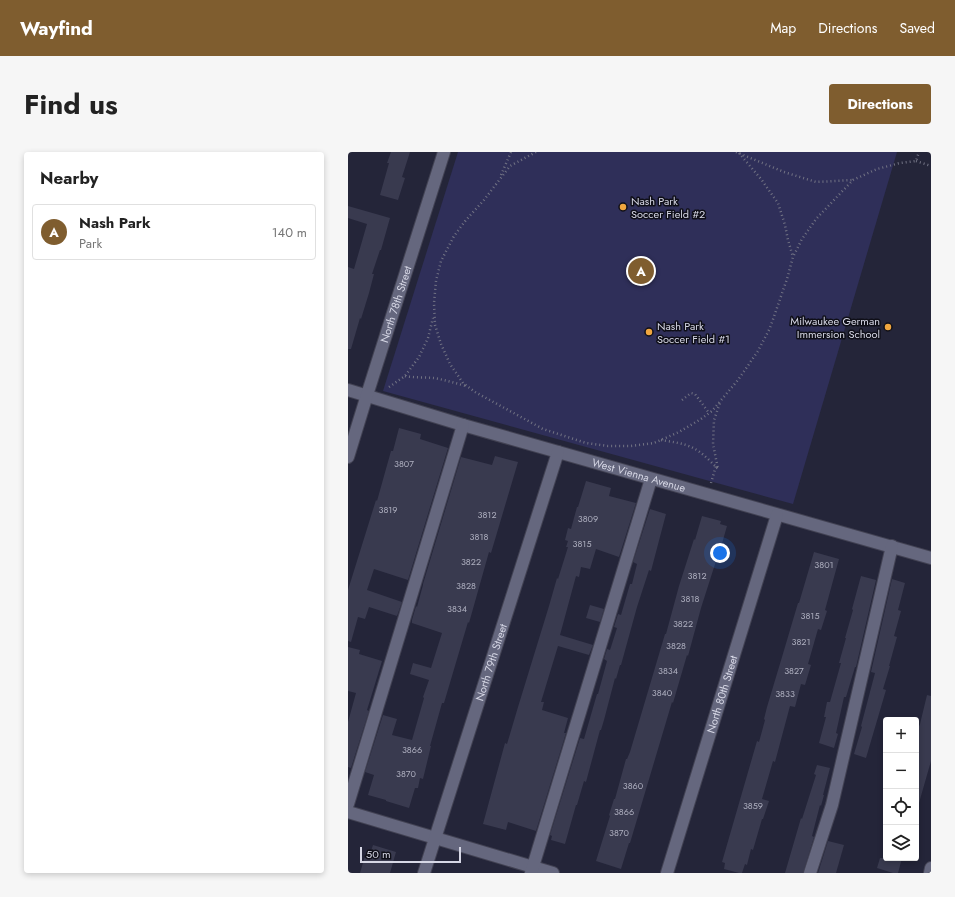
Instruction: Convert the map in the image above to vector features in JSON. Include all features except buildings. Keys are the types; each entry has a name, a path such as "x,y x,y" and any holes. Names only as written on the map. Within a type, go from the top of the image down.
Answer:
{"street":[{"name":"North 78th Street","path":"348,457 444,152"},
{"name":"West Vienna Avenue","path":"348,390 463,425 931,558"},
{"path":"348,804 463,425"},
{"name":"North 79th Street","path":"424,873 558,452"},
{"path":"532,870 651,479"},
{"name":"North 80th Street","path":"666,873 777,515"},
{"path":"810,873 832,805 892,546"},
{"path":"348,812 435,838 532,870 553,873"},
{"path":"930,873 931,868"}],"path":[{"path":"499,179 512,152"},
{"path":"536,152 510,166 454,236 441,261 436,281 434,303 435,325 441,344 450,364 463,382 475,392 543,429 586,443 608,446 631,446 654,443 679,432 709,413 738,380 758,350 770,328 793,257 802,239 816,219 853,180"},
{"path":"737,152 784,172 816,182 853,180 877,169 900,163 916,161 931,166"},
{"path":"737,152 761,179 778,203 793,257"},
{"path":"916,161 919,152"},
{"path":"389,387 405,376 419,357 428,338 434,314"},
{"path":"405,376 415,378 432,378 467,386"},
{"path":"682,400 691,393 695,394 709,413"},
{"path":"660,440 694,448 718,469 713,444 714,420 720,401"},
{"path":"708,495 716,466"}],"shaded area":[{"path":"458,152 897,152 793,504 383,391"}],"place":[{"name":"Nash Park Soccer Field #2","path":"623,207"},
{"name":"Nash Park","path":"641,271"},
{"name":"Milwaukee German Immersion School","path":"888,327"},
{"name":"Nash Park Soccer Field #1","path":"649,332"}]}
